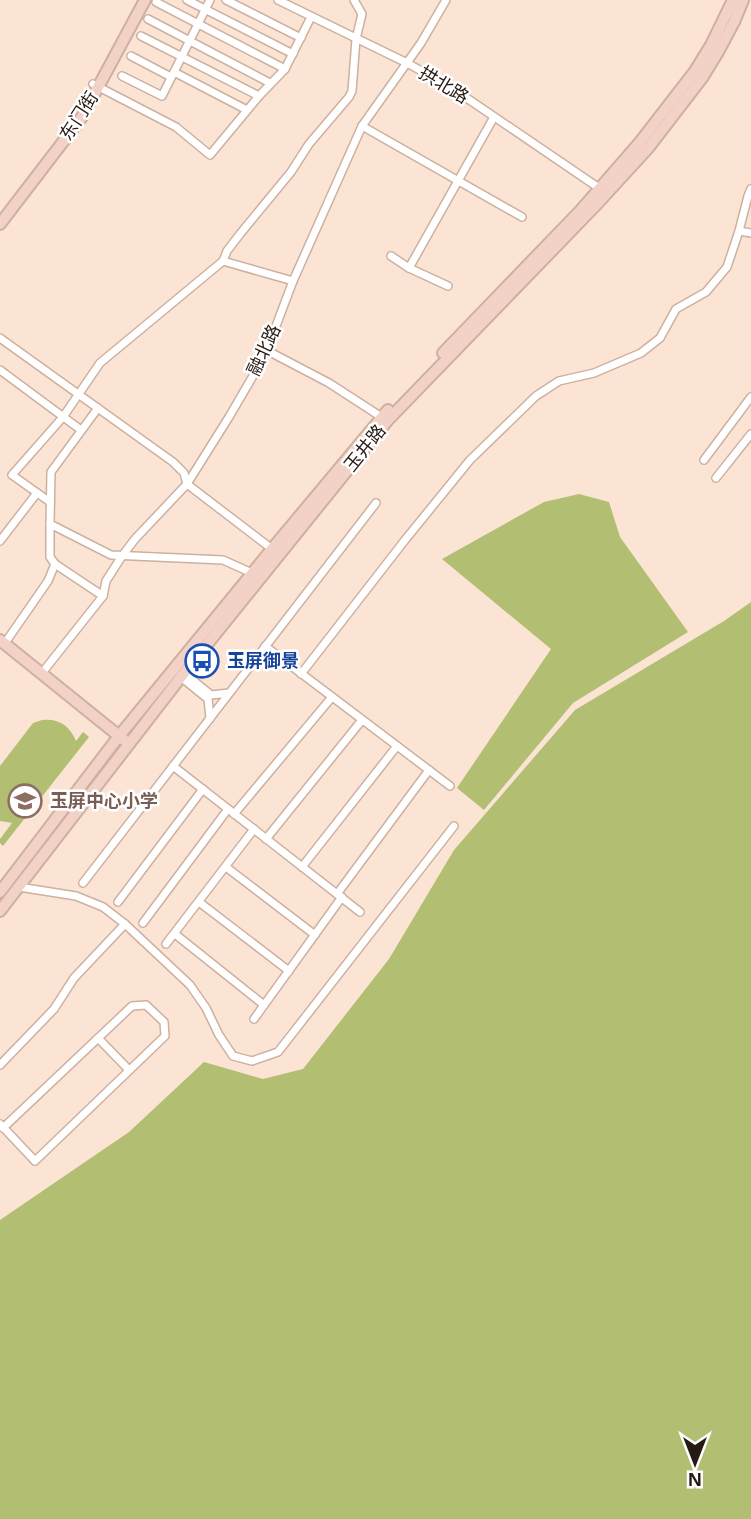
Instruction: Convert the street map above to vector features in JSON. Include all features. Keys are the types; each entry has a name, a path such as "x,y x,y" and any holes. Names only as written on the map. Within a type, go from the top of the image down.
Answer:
{"street":[{"name":"东门街","path":"0,224 82,117 138,0"},
{"path":"187,0 293,54"},
{"path":"122,76 162,96 210,0"},
{"path":"226,0 301,38"},
{"name":"拱北路","path":"278,0 452,88 599,188"},
{"path":"50,502 12,475 63,417 100,363 223,261 227,251 291,172 309,144 349,97 352,91 356,38 362,14 355,0"},
{"name":"融北路","path":"42,673 103,596 106,581 135,539 187,484 229,417 266,350 293,281 362,126 421,43 446,0"},
{"name":"玉井路","path":"0,892 124,740 272,549 384,419 580,211 640,142 695,71 711,46 733,0"},
{"name":"玉井路","path":"0,911 124,740 183,675 384,419 595,206 649,147 702,78 724,42 743,0"},
{"name":"东门街","path":"0,213 78,114 150,1"},
{"path":"150,1 285,69"},
{"path":"96,85 176,127 210,155 270,83 285,69 311,17"},
{"path":"148,19 270,83"},
{"path":"141,36 259,96"},
{"path":"131,56 247,110"},
{"path":"410,268 494,117"},
{"path":"362,126 522,217"},
{"path":"301,674 470,460 536,396 559,381 594,373 641,353 660,338 676,309 706,292 727,267 751,189"},
{"path":"739,231 751,233"},
{"path":"391,256 447,286"},
{"path":"223,261 293,281"},
{"path":"0,338 173,462 184,473 187,484 272,549"},
{"path":"266,350 328,383 384,419"},
{"path":"2,375 80,430"},
{"path":"704,460 751,397"},
{"path":"98,408 51,472 50,557 55,564 103,596"},
{"path":"716,478 751,434"},
{"path":"0,541 37,493"},
{"path":"83,883 376,503"},
{"path":"50,524 111,555 223,559 252,573"},
{"path":"55,564 48,581 3,646 42,673 124,740"},
{"path":"265,646 450,786"},
{"path":"183,675 211,695 229,693"},
{"path":"183,675 208,699 211,718"},
{"path":"143,923 231,811 331,696"},
{"path":"266,839 362,720"},
{"path":"302,867 397,746"},
{"path":"173,766 360,912"},
{"path":"254,1019 429,770"},
{"path":"118,902 202,789"},
{"path":"19,887 76,896 103,906 190,985 233,1056 252,1061 278,1052 454,826"},
{"path":"166,944 254,830"},
{"path":"226,867 315,935"},
{"path":"199,902 289,971"},
{"path":"0,1065 54,1009 74,978 125,924"},
{"path":"175,934 264,1005"},
{"path":"146,1005 164,1022 165,1036 129,1070 35,1161 2,1126 132,1006 146,1005"},
{"path":"98,1038 129,1070"}],"green space":[{"path":"579,494 609,502 620,537 688,632 573,703 484,810 457,788 551,649 442,559 544,502"},
{"path":"751,602 751,1519 0,1519 0,1220 129,1132 204,1062 263,1079 303,1069 389,959 454,850 575,710"},
{"path":"54,720 63,724 71,731 76,741 83,732 89,737 3,846 0,839 12,823 0,821 0,766 33,723"}],"place":[{"name":"玉屏御景","path":"202,661"},
{"name":"玉屏中心小学","path":"25,801"}]}
